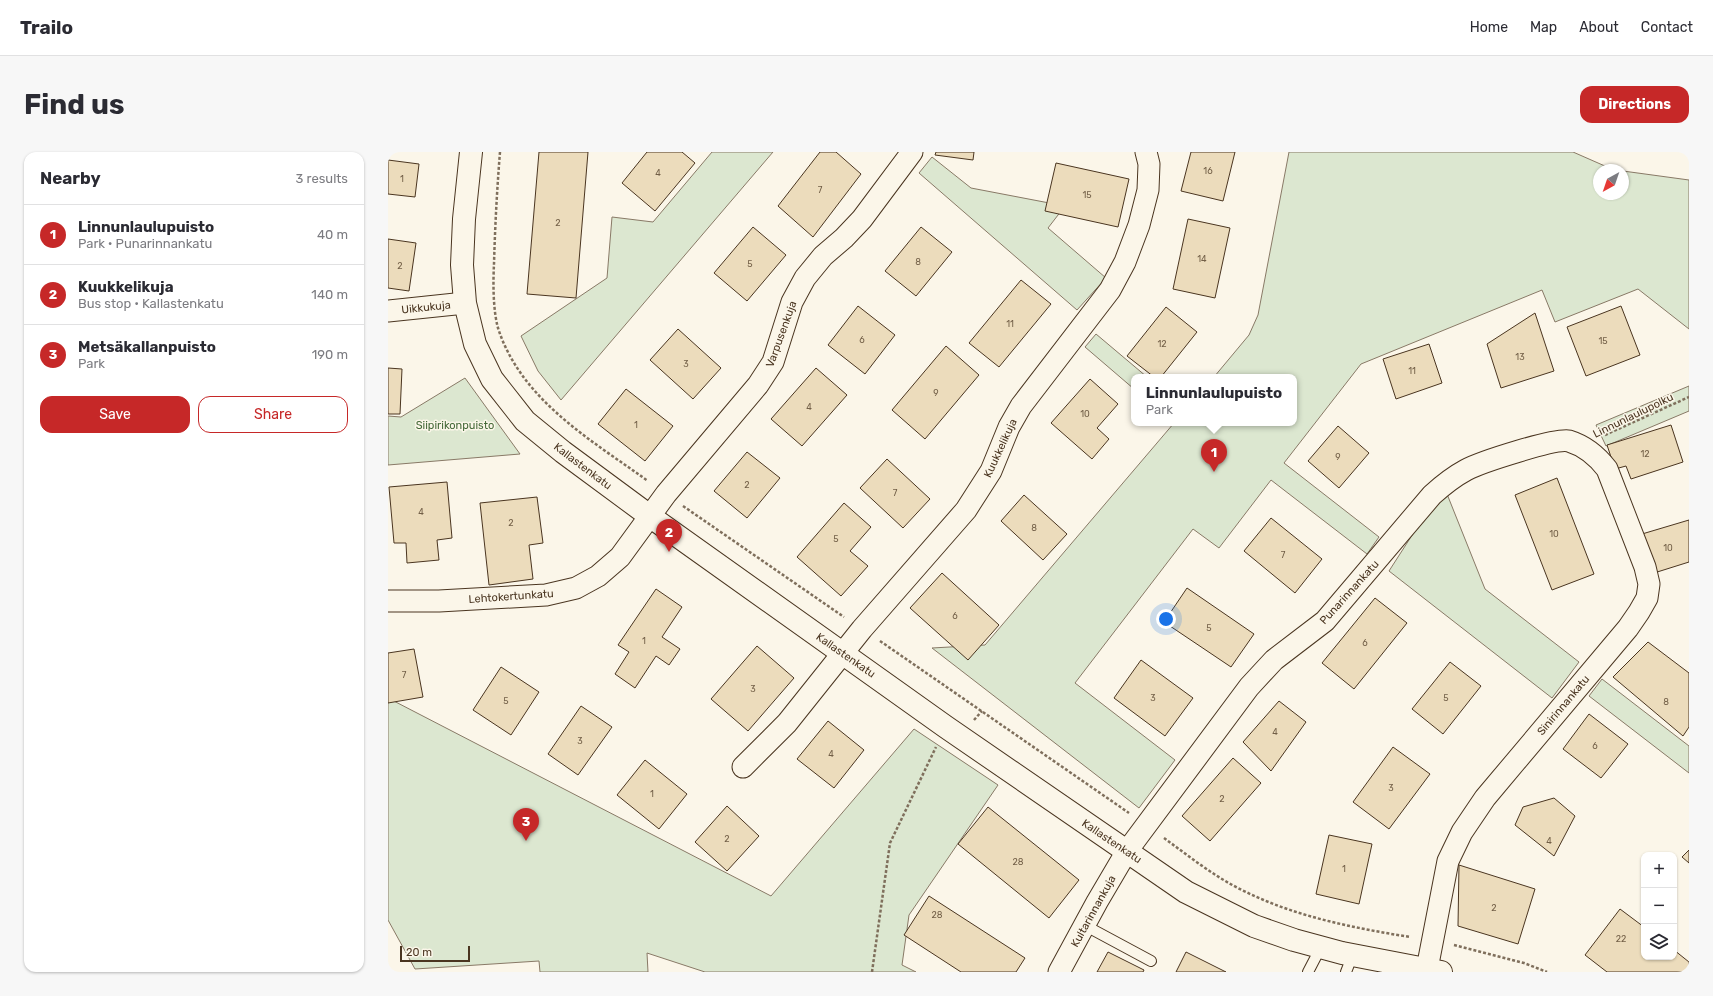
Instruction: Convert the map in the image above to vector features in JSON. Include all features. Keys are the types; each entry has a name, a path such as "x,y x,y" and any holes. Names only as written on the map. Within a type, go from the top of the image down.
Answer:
{"street":[{"name":"Kallastenkatu","path":"471,152 464,219 462,265 465,303 475,344 492,379 525,420 564,452 650,517 946,727 1186,892 1254,926 1294,940 1321,947 1349,963 1434,970"},
{"name":"Varpusenkuja","path":"650,517 666,494 758,385 773,362 792,302 805,278 824,256 862,219 912,152"},
{"name":"Kuukkelikuja","path":"744,767 787,723 862,629 975,497 991,471 1009,427 1021,406 1110,290 1125,262 1139,225 1148,190 1149,164 1146,152"},
{"name":"Uikkukuja","path":"388,311 465,303"},
{"name":"Punarinnankatu","path":"1127,851 1148,826 1249,687 1274,660 1325,621 1348,596 1418,510 1448,480 1468,469 1549,442 1567,441 1585,448"},
{"name":"Sinirinnankatu","path":"1434,970 1432,940 1448,861 1462,832 1485,798 1628,628 1639,612 1646,598 1648,584 1644,567 1607,469 1598,458 1585,448"},
{"name":"Lehtokertunkatu","path":"388,601 439,601 546,595 576,588 598,576 620,557 650,517"},
{"name":"Kultarinnankuja","path":"1059,972 1084,925 1127,851"}],"lane":[{"path":"1084,925 1151,961"},
{"path":"1308,972 1321,947"}],"path":[{"path":"500,152 495,225 493,290 498,327 513,362 533,390 561,418 666,494 1148,826 1198,864 1245,892 1289,910 1362,930 1432,940 1524,963 1547,972"},
{"name":"Linnunlaulupolku","path":"1585,448 1608,433 1689,397"},
{"path":"872,972 890,843 946,727"}],"green space":[{"path":"712,152 773,152 561,400 538,371 521,336 607,278 612,217 653,222"},
{"path":"1289,152 1573,152 1600,164 1593,164 1593,200 1629,200 1629,172 1689,180 1689,329 1638,289 1555,322 1542,290 1361,364 1284,463 1379,537 1367,554 1271,480 1219,548 1193,529 1075,683 1175,760 1139,808 932,648 985,645 1171,426 1297,426 1297,374 1216,374 1249,335 1258,315"},
{"path":"932,157 971,188 1065,206 1048,228 1106,278 1077,310 919,173"},
{"path":"1096,334 1143,374 1131,374 1131,386 1085,347"},
{"name":"Siipirikonpuisto","path":"465,378 520,454 388,465 388,416 401,417"},
{"path":"1689,386 1689,411 1606,446 1596,425"},
{"path":"1447,494 1485,589 1579,662 1552,698 1389,571 1427,512"},
{"path":"1602,679 1689,746 1689,773 1589,696"},
{"path":"388,698 771,896 914,729 998,785 909,915 902,965 916,972 705,972 647,953 648,972 540,972 539,961 415,969 388,920"}],"building":[{"path":"539,152 588,152 576,298 527,294"},
{"path":"647,152 682,152 695,163 655,211 622,183"},
{"path":"820,152 836,152 861,174 813,237 778,206"},
{"path":"936,152 974,152 973,160 935,155"},
{"path":"1191,152 1235,152 1223,201 1181,191"},
{"path":"388,160 419,164 415,197 388,194"},
{"path":"1056,163 1129,179 1118,227 1045,211"},
{"path":"1188,219 1230,228 1215,298 1173,289"},
{"path":"753,227 786,255 747,301 714,273"},
{"path":"921,227 952,252 916,296 885,271"},
{"path":"388,239 416,243 409,291 388,288"},
{"path":"1021,280 1051,304 999,367 969,343"},
{"path":"858,306 895,335 865,374 828,345"},
{"path":"1621,306 1640,355 1586,376 1567,327"},
{"path":"1166,307 1197,332 1163,374 1150,374 1127,356"},
{"path":"1535,313 1554,371 1501,388 1487,344"},
{"path":"678,329 721,368 693,399 650,360"},
{"path":"1429,344 1442,383 1396,399 1383,359"},
{"path":"946,346 979,375 925,439 892,410"},
{"path":"388,368 402,369 400,414 388,414"},
{"path":"816,368 847,395 802,446 771,419"},
{"path":"1090,379 1118,404 1097,428 1109,439 1092,459 1051,423"},
{"path":"626,389 673,426 645,461 598,424"},
{"path":"1671,425 1683,462 1631,479 1626,466 1615,469 1607,445"},
{"path":"1338,426 1369,453 1339,488 1308,461"},
{"path":"747,452 780,478 747,518 714,491"},
{"path":"887,459 930,499 903,528 860,488"},
{"path":"1557,478 1594,574 1552,590 1515,495"},
{"path":"447,482 452,538 437,540 439,560 407,563 406,543 394,543 389,487"},
{"path":"1024,495 1067,534 1043,560 1001,521"},
{"path":"537,497 543,543 529,545 533,579 489,585 480,503"},
{"path":"844,503 871,527 850,551 868,566 841,596 797,557"},
{"path":"1271,518 1322,559 1295,593 1244,551"},
{"path":"1689,520 1689,562 1654,573 1642,534"},
{"path":"942,573 999,625 968,660 910,608"},
{"path":"1187,588 1254,634 1231,667 1164,622"},
{"path":"656,589 682,607 662,637 680,649 669,665 656,656 635,688 615,674 629,652 618,645"},
{"path":"1375,598 1407,623 1354,689 1322,663"},
{"path":"1648,642 1689,673 1689,727 1683,736 1613,677"},
{"path":"757,646 794,678 748,731 711,699"},
{"path":"414,649 423,697 388,703 388,653"},
{"path":"1141,660 1193,698 1165,736 1114,698"},
{"path":"1450,662 1481,686 1443,734 1412,709"},
{"path":"501,667 539,692 511,735 473,710"},
{"path":"1279,701 1306,722 1271,771 1243,742"},
{"path":"581,706 612,727 578,775 548,754"},
{"path":"1589,714 1628,744 1601,778 1563,749"},
{"path":"828,721 864,750 834,788 797,759"},
{"path":"1393,747 1430,774 1389,829 1353,802"},
{"path":"1233,758 1261,783 1210,841 1182,816"},
{"path":"645,760 687,794 659,829 617,795"},
{"path":"1554,798 1575,816 1554,856 1515,825 1523,807"},
{"path":"727,806 759,836 727,871 695,842"},
{"path":"988,807 1079,880 1049,918 958,844"},
{"path":"1329,835 1372,844 1359,904 1316,894"},
{"path":"1689,850 1689,863 1682,857"},
{"path":"1459,865 1535,889 1518,944 1458,926"},
{"path":"929,896 1025,958 1016,972 961,972 904,935"},
{"path":"1620,909 1641,925 1641,960 1677,960 1677,952 1689,962 1689,972 1607,972 1585,955"},
{"path":"1108,952 1144,970 1143,972 1097,972"},
{"path":"1186,952 1226,972 1176,972"}],"place":[{"name":"Linnunlaulupuisto","path":"1214,472"},
{"name":"Kuukkelikuja","path":"669,552"},
{"name":"Metsäkallanpuisto","path":"526,841"}]}
